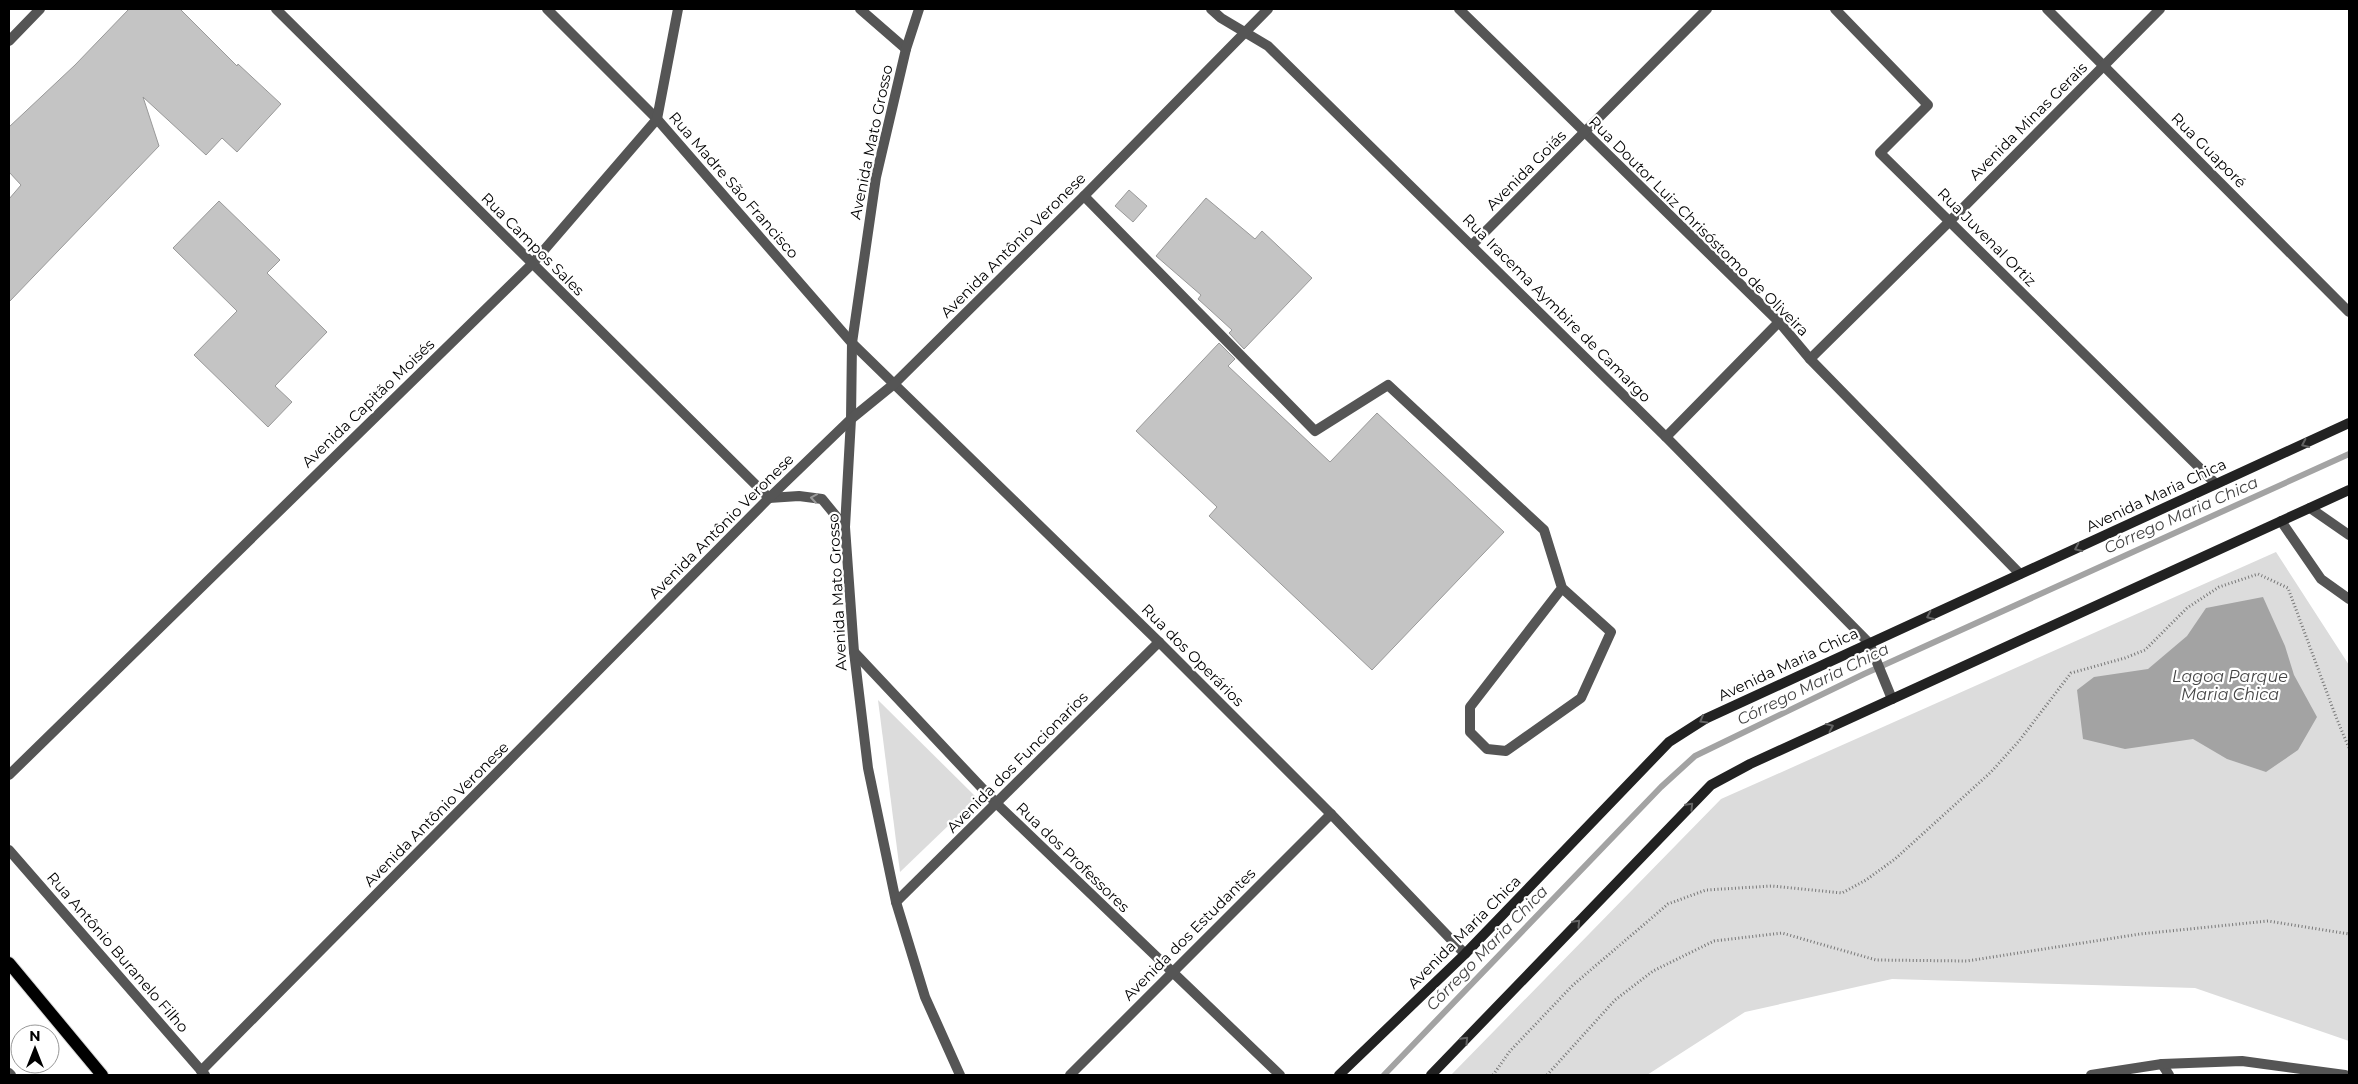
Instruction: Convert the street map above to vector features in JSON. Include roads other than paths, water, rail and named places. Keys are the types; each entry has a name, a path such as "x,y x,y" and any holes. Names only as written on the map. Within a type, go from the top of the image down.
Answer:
{"main road":[{"name":"Avenida Maria Chica","path":"1339,1075 1465,954 1669,742 1705,719 1871,646 2020,574 2349,423"},
{"path":"1431,1075 1711,785 1891,695 2310,508 2348,493"},
{"path":"9,964 102,1075"}],"street":[{"path":"9,41 40,9"},
{"name":"Rua Campos Sales","path":"276,9 769,498"},
{"name":"Rua Madre São Francisco","path":"547,9 656,119 852,343 894,384"},
{"name":"Avenida Capitão Moisés","path":"9,775 532,264 656,119 678,9"},
{"path":"860,9 906,49"},
{"name":"Avenida Mato Grosso","path":"919,9 906,49 876,177 852,343 851,420 845,527 854,652 868,768 896,902 925,997 960,1075"},
{"name":"Rua Iracema Aymbire de Camargo","path":"1211,9 1220,18 1268,46 1666,436 1871,646"},
{"name":"Avenida Antônio Veronese","path":"203,1073 769,498 851,420 894,384 1084,196 1268,9"},
{"name":"Rua Doutor Luiz Chrisóstomo de Oliveira","path":"1458,9 1780,322 1810,359 2020,574"},
{"name":"Avenida Goiás","path":"1472,245 1707,9"},
{"name":"Rua Juvenal Ortiz","path":"1835,9 1928,105 1880,153 2216,484"},
{"name":"Rua Guaporé","path":"2047,9 2349,312"},
{"name":"Avenida Minas Gerais","path":"1810,359 2160,9"},
{"path":"1084,196 1315,431 1388,386 1544,530 1562,588 1611,632 1581,698 1506,751 1487,749 1470,732 1470,707 1562,588"},
{"path":"1666,436 1780,322"},
{"name":"Rua dos Operários","path":"894,384 1159,642 1331,814 1465,954"},
{"path":"769,498 799,496 822,500 845,527"},
{"path":"2310,508 2349,535"},
{"path":"2281,521 2321,579 2349,599"},
{"name":"Avenida dos Funcionarios","path":"896,902 1159,642"},
{"path":"1871,646 1891,695"},
{"name":"Rua dos Professores","path":"854,652 997,804 1280,1075"},
{"name":"Avenida dos Estudantes","path":"1070,1075 1331,814"},
{"name":"Rua Antônio Buranelo Filho","path":"9,850 203,1073"},
{"path":"2093,1075 2162,1064 2242,1061 2345,1075"},
{"path":"2162,1064 2169,1075"}],"water":[{"name":"Lagoa Parque Maria Chica","path":"2263,597 2285,646 2294,675 2317,717 2298,750 2266,772 2227,759 2193,739 2125,749 2083,739 2077,690 2094,677 2148,669 2187,636 2206,608"}],"waterway":[{"name":"Córrego Maria Chica","path":"1384,1075 1661,787 1695,756 1864,674 2349,454"}]}
